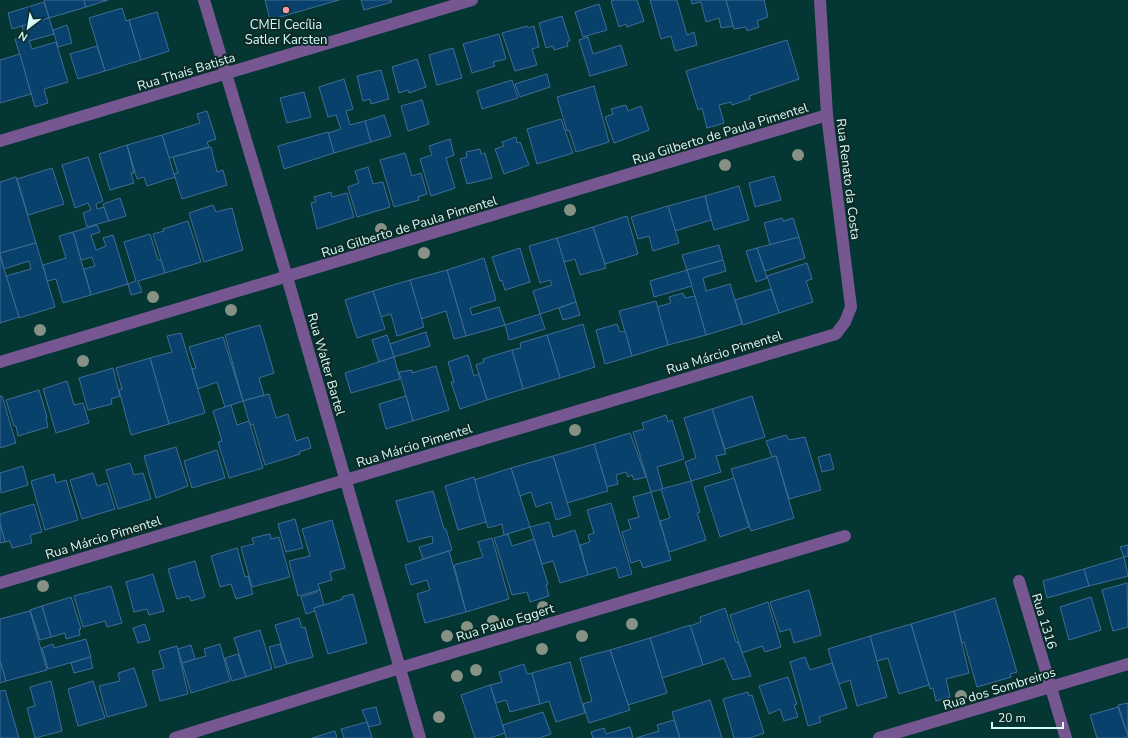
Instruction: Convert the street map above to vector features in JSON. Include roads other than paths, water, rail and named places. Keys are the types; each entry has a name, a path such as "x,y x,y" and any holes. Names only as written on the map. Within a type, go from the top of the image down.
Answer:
{"street":[{"name":"Rua Walter Bartel","path":"204,0 287,277 420,738"},
{"name":"Rua Thaís Batista","path":"0,142 472,0"},
{"name":"Rua Renato da Costa","path":"820,0 827,116 851,307 845,322 836,334"},
{"name":"Rua Gilberto de Paula Pimentel","path":"0,362 827,116"},
{"name":"Rua Márcio Pimentel","path":"0,583 836,334"},
{"name":"Rua Paulo Eggert","path":"175,738 400,668 844,536"},
{"name":"Rua 1316","path":"1019,581 1066,738"},
{"name":"Rua dos Sombreiros","path":"879,738 1128,664"}],"place":[{"name":"CMEI Cecília Satler Karsten","path":"286,10"}]}
